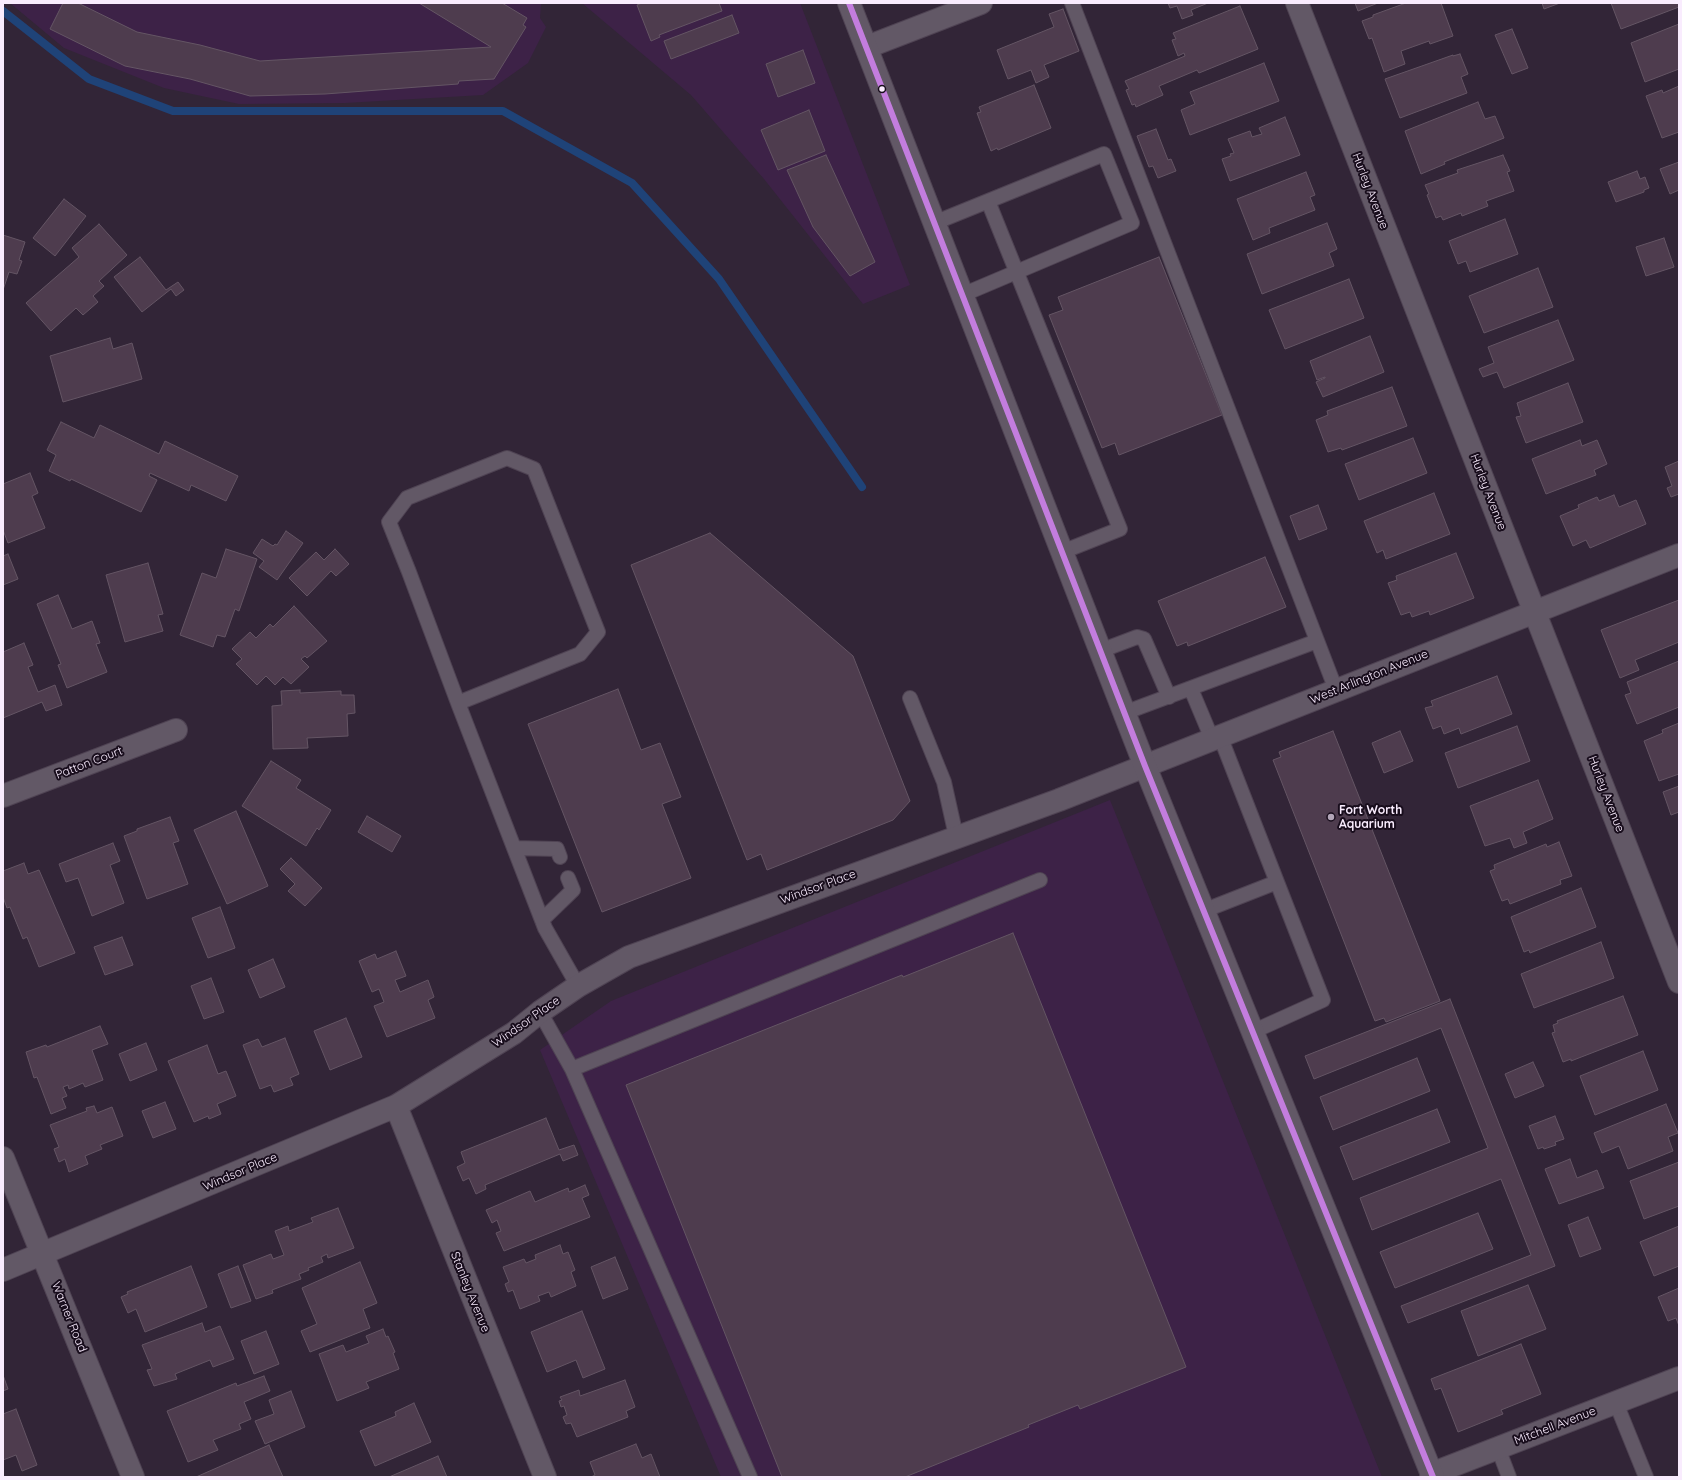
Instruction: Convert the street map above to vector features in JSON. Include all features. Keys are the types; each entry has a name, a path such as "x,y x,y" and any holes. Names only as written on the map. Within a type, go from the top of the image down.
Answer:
{"street":[{"path":"849,3 1144,766 1432,1476"},
{"path":"867,48 981,3"},
{"name":"Hurley Avenue","path":"1297,3 1679,982"},
{"name":"West Arlington Avenue","path":"1059,800 1679,555"},
{"name":"Patton Court","path":"3,796 176,730"},
{"name":"Windsor Place","path":"3,1270 396,1106 514,1033 540,1012 578,986 629,957 956,836 1059,800"},
{"name":"Stanley Avenue","path":"396,1106 545,1477"},
{"name":"Warner Road","path":"3,1158 133,1477"},
{"name":"Mitchell Avenue","path":"1432,1476 1498,1448 1679,1378"}],"lane":[{"path":"1072,3 1336,690"},
{"path":"934,223 1104,154 1132,223 962,295"},
{"path":"988,201 1120,529 1062,552"},
{"path":"458,703 580,654 598,632 534,469 507,458 407,498 389,522 458,703 542,920 578,986"},
{"path":"1100,651 1137,637 1144,639 1169,697"},
{"path":"1124,714 1317,642"},
{"path":"1191,689 1216,738 1277,882 1323,1000 1252,1032"},
{"path":"910,698 944,782 956,836"},
{"path":"514,848 556,849 560,857"},
{"path":"542,920 573,890 568,878"},
{"path":"572,1069 1040,880"},
{"path":"1203,911 1277,882"},
{"path":"540,1012 572,1069 750,1477"},
{"path":"1616,1402 1646,1477"},
{"path":"1498,1448 1510,1477"}],"shaded area":[{"path":"10,3 541,3 540,18 546,27 528,63 483,95 345,103 239,104 164,88 64,48"},
{"path":"582,3 800,3 910,285 863,304 764,179 691,95"},
{"path":"1110,800 1382,1477 721,1477 540,1050 611,1001"}],"building":[{"path":"63,3 78,3 137,32 200,45 260,61 491,47 419,3 502,3 527,18 523,25 526,27 494,79 459,81 458,84 325,94 250,96 190,79 125,66 50,29"},
{"path":"642,3 719,3 722,11 659,35 660,37 651,41 637,5"},
{"path":"1168,3 1208,3 1191,10 1193,15 1182,19 1177,6 1170,8"},
{"path":"1355,3 1378,3 1358,11"},
{"path":"1406,3 1441,3 1453,36 1430,44 1429,41 1401,51 1405,64 1384,72 1372,38 1369,39 1362,21 1373,17 1373,15"},
{"path":"1542,3 1560,3 1544,9"},
{"path":"1611,3 1679,3 1679,7 1621,29"},
{"path":"1240,6 1258,49 1199,73 1197,70 1159,86 1163,95 1136,107 1135,104 1132,105 1126,90 1129,89 1125,81 1185,56 1184,53 1178,56 1172,40 1176,39 1173,33"},
{"path":"1063,9 1079,51 1044,65 1049,77 1036,83 1031,70 1008,79 997,50 1054,27 1049,14"},
{"path":"732,15 739,33 671,59 664,41"},
{"path":"1679,24 1679,69 1645,82 1631,43"},
{"path":"1512,29 1528,68 1512,74 1495,35"},
{"path":"803,50 815,83 778,97 766,64"},
{"path":"1460,54 1468,74 1461,77 1467,93 1400,118 1385,79 1453,55"},
{"path":"1264,63 1279,101 1190,135 1181,110 1195,104 1190,92"},
{"path":"1034,85 1051,128 998,150 997,148 991,151 977,113 981,112 979,107"},
{"path":"1679,86 1679,132 1662,138 1646,96 1662,90 1663,93"},
{"path":"1478,102 1485,119 1495,116 1504,138 1444,162 1445,164 1421,174 1405,131"},
{"path":"809,110 825,151 778,170 761,130"},
{"path":"1285,117 1300,155 1230,181 1222,159 1231,156 1230,154 1234,153 1228,139 1250,131 1252,137 1262,134 1259,128"},
{"path":"1156,129 1168,160 1171,159 1176,171 1158,178 1153,166 1149,167 1137,136"},
{"path":"826,155 875,262 850,276 813,227 787,170"},
{"path":"1503,155 1510,171 1507,172 1514,191 1486,201 1488,206 1462,216 1461,213 1443,220 1441,216 1436,218 1427,195 1429,194 1425,185 1458,173 1457,170"},
{"path":"1679,162 1679,190 1670,194 1660,169"},
{"path":"1637,171 1640,179 1645,177 1649,188 1644,190 1644,192 1616,202 1608,182"},
{"path":"1306,172 1315,195 1310,197 1315,210 1269,228 1270,233 1253,240 1237,199"},
{"path":"64,199 86,216 55,256 33,238"},
{"path":"1505,219 1518,254 1470,272 1466,261 1458,264 1449,241"},
{"path":"1327,223 1337,249 1329,253 1334,266 1262,294 1247,254"},
{"path":"99,224 127,255 99,281 104,286 93,296 98,302 83,315 76,308 51,331 26,303 79,257 72,248"},
{"path":"3,235 25,242 19,260 22,261 17,274 9,272 3,290"},
{"path":"1664,238 1674,267 1646,276 1636,247"},
{"path":"140,257 166,290 178,282 184,290 176,296 171,289 142,312 114,277"},
{"path":"1159,257 1222,415 1119,455 1115,443 1102,448 1049,315 1063,310 1058,297"},
{"path":"1538,268 1553,307 1484,333 1469,296"},
{"path":"1349,279 1364,318 1285,349 1269,310"},
{"path":"1558,320 1574,360 1504,388 1497,372 1483,377 1479,369 1494,363 1488,347"},
{"path":"1370,336 1384,372 1323,397 1316,382 1325,377 1317,380 1310,361"},
{"path":"110,338 113,349 132,343 142,379 63,402 50,356"},
{"path":"1568,383 1583,422 1526,443 1516,417 1521,416 1517,403"},
{"path":"1392,387 1407,426 1342,450 1341,448 1328,452 1316,420 1328,415 1327,411"},
{"path":"61,422 94,438 100,425 159,454 165,441 238,476 226,501 191,485 189,491 150,473 149,476 157,480 141,512 71,479 70,481 49,471 56,455 47,450"},
{"path":"1413,438 1427,473 1359,500 1345,464"},
{"path":"1580,440 1582,446 1597,440 1607,464 1594,470 1596,475 1546,494 1532,459"},
{"path":"1679,461 1679,494 1671,497 1667,488 1672,486 1665,467"},
{"path":"30,473 38,493 32,496 45,528 8,543 3,530 3,484"},
{"path":"1434,493 1450,534 1386,559 1383,550 1377,553 1364,521"},
{"path":"1614,495 1619,507 1636,500 1646,524 1590,548 1586,540 1573,546 1560,516 1579,508 1578,505 1597,497 1599,501"},
{"path":"1318,505 1327,529 1299,540 1290,516"},
{"path":"286,531 303,543 277,580 259,567 264,561 253,553 262,539 273,546 275,544 277,545"},
{"path":"710,533 853,656 910,801 893,820 767,870 761,854 747,860 631,565"},
{"path":"226,549 257,559 239,611 235,609 225,637 217,635 213,647 180,635 202,573 216,578"},
{"path":"335,549 349,564 336,576 331,571 307,596 289,578 316,552 324,560"},
{"path":"1456,553 1474,598 1430,615 1429,611 1412,617 1410,612 1401,615 1388,583 1397,580 1396,576"},
{"path":"8,554 18,579 3,585 3,556"},
{"path":"1265,557 1286,607 1188,646 1187,642 1177,646 1158,601"},
{"path":"148,563 163,614 158,615 163,631 125,642 106,575"},
{"path":"58,595 72,629 92,621 100,643 96,644 107,672 67,688 58,665 61,664 37,604"},
{"path":"1679,600 1679,642 1635,660 1639,670 1620,678 1601,630"},
{"path":"294,606 327,641 307,658 305,656 301,659 309,667 291,684 283,677 275,685 266,676 257,685 236,664 242,659 232,649 250,632 256,638 270,624 273,627"},
{"path":"24,643 33,665 28,667 38,692 55,685 62,705 46,711 42,702 3,718 3,652"},
{"path":"1679,661 1679,707 1637,724 1625,695 1631,693 1627,682"},
{"path":"1497,676 1512,714 1461,734 1459,728 1444,734 1441,726 1433,729 1425,708 1433,706 1431,701"},
{"path":"618,689 641,750 660,743 681,797 662,804 691,878 602,912 528,724"},
{"path":"300,690 300,693 341,691 341,695 354,695 355,713 347,714 348,736 307,738 308,748 273,749 272,706 282,705 281,691"},
{"path":"1679,723 1679,774 1659,781 1644,741 1663,733 1662,730"},
{"path":"1517,726 1530,761 1458,788 1445,753"},
{"path":"1333,731 1440,1001 1386,1022 1384,1018 1375,1021 1273,760 1281,757 1279,752"},
{"path":"1400,731 1413,761 1384,773 1372,743"},
{"path":"271,761 301,780 296,788 331,810 319,830 317,828 306,846 242,806"},
{"path":"1538,780 1553,819 1523,832 1527,843 1514,848 1510,838 1485,846 1470,806"},
{"path":"1679,786 1679,812 1671,815 1663,792"},
{"path":"236,811 268,886 227,904 194,830"},
{"path":"367,816 401,836 392,852 358,832"},
{"path":"170,817 179,841 173,843 188,884 147,899 124,836 137,831 137,829"},
{"path":"1559,842 1572,876 1560,880 1561,884 1510,904 1508,899 1502,901 1490,871 1495,869 1494,865 1546,844 1547,847"},
{"path":"113,843 120,861 110,865 124,903 92,916 78,878 66,882 59,864"},
{"path":"291,858 322,888 305,906 288,891 295,884 280,869"},
{"path":"24,863 28,874 39,870 75,953 39,967 27,937 23,939 10,907 7,908 3,897 3,871"},
{"path":"1581,888 1596,927 1530,953 1529,950 1524,952 1511,917"},
{"path":"220,907 235,948 208,958 192,918"},
{"path":"1013,933 1186,1367 1080,1409 1078,1405 1028,1425 1029,1427 905,1477 782,1477 626,1085 902,975 903,977"},
{"path":"122,937 133,965 105,975 94,947"},
{"path":"1601,942 1614,978 1534,1008 1521,974"},
{"path":"396,951 406,976 395,980 400,992 428,980 434,997 428,1000 435,1018 387,1037 374,1006 384,1002 379,989 372,992 359,961 375,954 377,959"},
{"path":"273,959 285,987 260,998 248,970"},
{"path":"211,978 224,1012 204,1019 191,986"},
{"path":"1623,996 1638,1035 1571,1061 1571,1059 1563,1062 1552,1033 1555,1032 1553,1025 1558,1023 1557,1021"},
{"path":"1450,999 1555,1266 1408,1323 1401,1306 1531,1255 1501,1179 1372,1230 1360,1198 1488,1148 1441,1028 1314,1079 1305,1056"},
{"path":"346,1018 362,1057 330,1070 314,1031"},
{"path":"100,1026 108,1044 92,1050 103,1080 85,1087 83,1083 69,1089 68,1085 63,1087 67,1096 62,1098 66,1108 51,1114 37,1077 34,1078 26,1052 46,1045 47,1047"},
{"path":"285,1038 299,1074 290,1078 293,1085 274,1092 271,1085 260,1089 243,1045 258,1039 262,1047"},
{"path":"146,1043 157,1070 130,1081 119,1054"},
{"path":"207,1045 218,1074 226,1071 236,1096 217,1104 221,1114 209,1119 208,1116 194,1122 168,1061"},
{"path":"1643,1051 1658,1090 1595,1115 1580,1076"},
{"path":"1417,1058 1430,1091 1333,1130 1320,1097"},
{"path":"1533,1062 1544,1086 1515,1098 1505,1074"},
{"path":"165,1102 176,1129 153,1138 142,1111"},
{"path":"1666,1104 1678,1133 1668,1137 1673,1151 1628,1169 1619,1146 1602,1153 1594,1133"},
{"path":"94,1106 97,1113 112,1107 123,1136 100,1145 102,1149 85,1156 88,1164 69,1172 65,1159 59,1162 54,1149 59,1147 50,1125 87,1111 86,1108"},
{"path":"1437,1109 1450,1142 1353,1180 1340,1147"},
{"path":"1555,1116 1564,1139 1555,1142 1556,1145 1544,1149 1543,1147 1538,1149 1529,1126"},
{"path":"546,1118 559,1150 574,1145 578,1155 563,1161 560,1154 485,1185 486,1189 476,1194 469,1178 463,1181 457,1167 465,1163 461,1152"},
{"path":"1570,1159 1577,1178 1597,1170 1604,1188 1559,1204 1545,1169"},
{"path":"1679,1162 1679,1206 1644,1219 1630,1181"},
{"path":"585,1185 589,1195 582,1198 590,1217 504,1251 496,1233 501,1231 497,1220 492,1223 486,1210 530,1191 535,1202 568,1188 569,1192"},
{"path":"338,1208 354,1248 328,1258 327,1254 321,1257 323,1262 308,1268 309,1270 299,1274 301,1279 272,1290 273,1293 256,1299 243,1265 271,1254 273,1259 284,1255 275,1231 288,1226 289,1231 313,1222 311,1218"},
{"path":"1478,1213 1493,1249 1395,1288 1380,1252"},
{"path":"1588,1217 1601,1249 1580,1257 1568,1225"},
{"path":"1679,1226 1679,1266 1654,1276 1640,1242"},
{"path":"560,1245 563,1254 568,1252 575,1270 571,1272 576,1286 551,1297 549,1292 538,1296 540,1301 520,1309 513,1290 508,1292 505,1284 509,1282 503,1267 524,1259 526,1263 536,1259 535,1255"},
{"path":"615,1257 628,1289 603,1299 591,1267"},
{"path":"360,1262 377,1303 363,1309 370,1328 310,1352 301,1331 317,1324 302,1288"},
{"path":"191,1266 207,1307 145,1332 136,1309 128,1313 121,1297 128,1294 127,1292"},
{"path":"238,1266 251,1301 231,1308 218,1274"},
{"path":"1528,1285 1546,1329 1478,1356 1461,1311"},
{"path":"1679,1288 1679,1326 1676,1318 1668,1321 1658,1297"},
{"path":"582,1311 605,1369 583,1378 576,1360 547,1372 531,1332"},
{"path":"202,1323 205,1332 220,1326 234,1359 213,1367 210,1360 175,1374 177,1379 154,1386 147,1370 152,1369 142,1345"},
{"path":"383,1329 395,1352 393,1353 399,1369 366,1382 369,1388 337,1401 319,1354 343,1345 346,1352 369,1343 366,1336"},
{"path":"266,1331 279,1364 254,1374 241,1341"},
{"path":"1521,1344 1541,1394 1501,1410 1503,1414 1458,1432 1441,1388 1435,1390 1431,1379"},
{"path":"3,1375 8,1389 3,1391"},
{"path":"264,1376 270,1391 244,1402 251,1419 239,1424 241,1429 213,1440 218,1450 188,1462 167,1411 236,1383 237,1386"},
{"path":"625,1380 635,1407 626,1411 628,1417 577,1437 571,1423 566,1424 563,1417 567,1415 564,1406 561,1407 559,1401 562,1400 560,1397 579,1390 580,1396"},
{"path":"291,1391 305,1427 265,1444 255,1421 274,1414 269,1400"},
{"path":"414,1403 431,1442 375,1466 360,1431 396,1416 395,1412"},
{"path":"16,1409 37,1465 22,1471 16,1455 3,1460 3,1414"},
{"path":"636,1444 642,1458 651,1454 660,1477 591,1477 595,1475 590,1462"},
{"path":"269,1445 283,1477 196,1477"},
{"path":"438,1456 447,1477 389,1477"}],"waterway":[{"path":"3,11 89,79 173,111 503,111 632,183 719,279 862,487"}],"transit line":[{"path":"849,3 1145,766 1433,1477"}],"place":[{"name":"Fort Worth Aquarium","path":"1331,817"}]}
